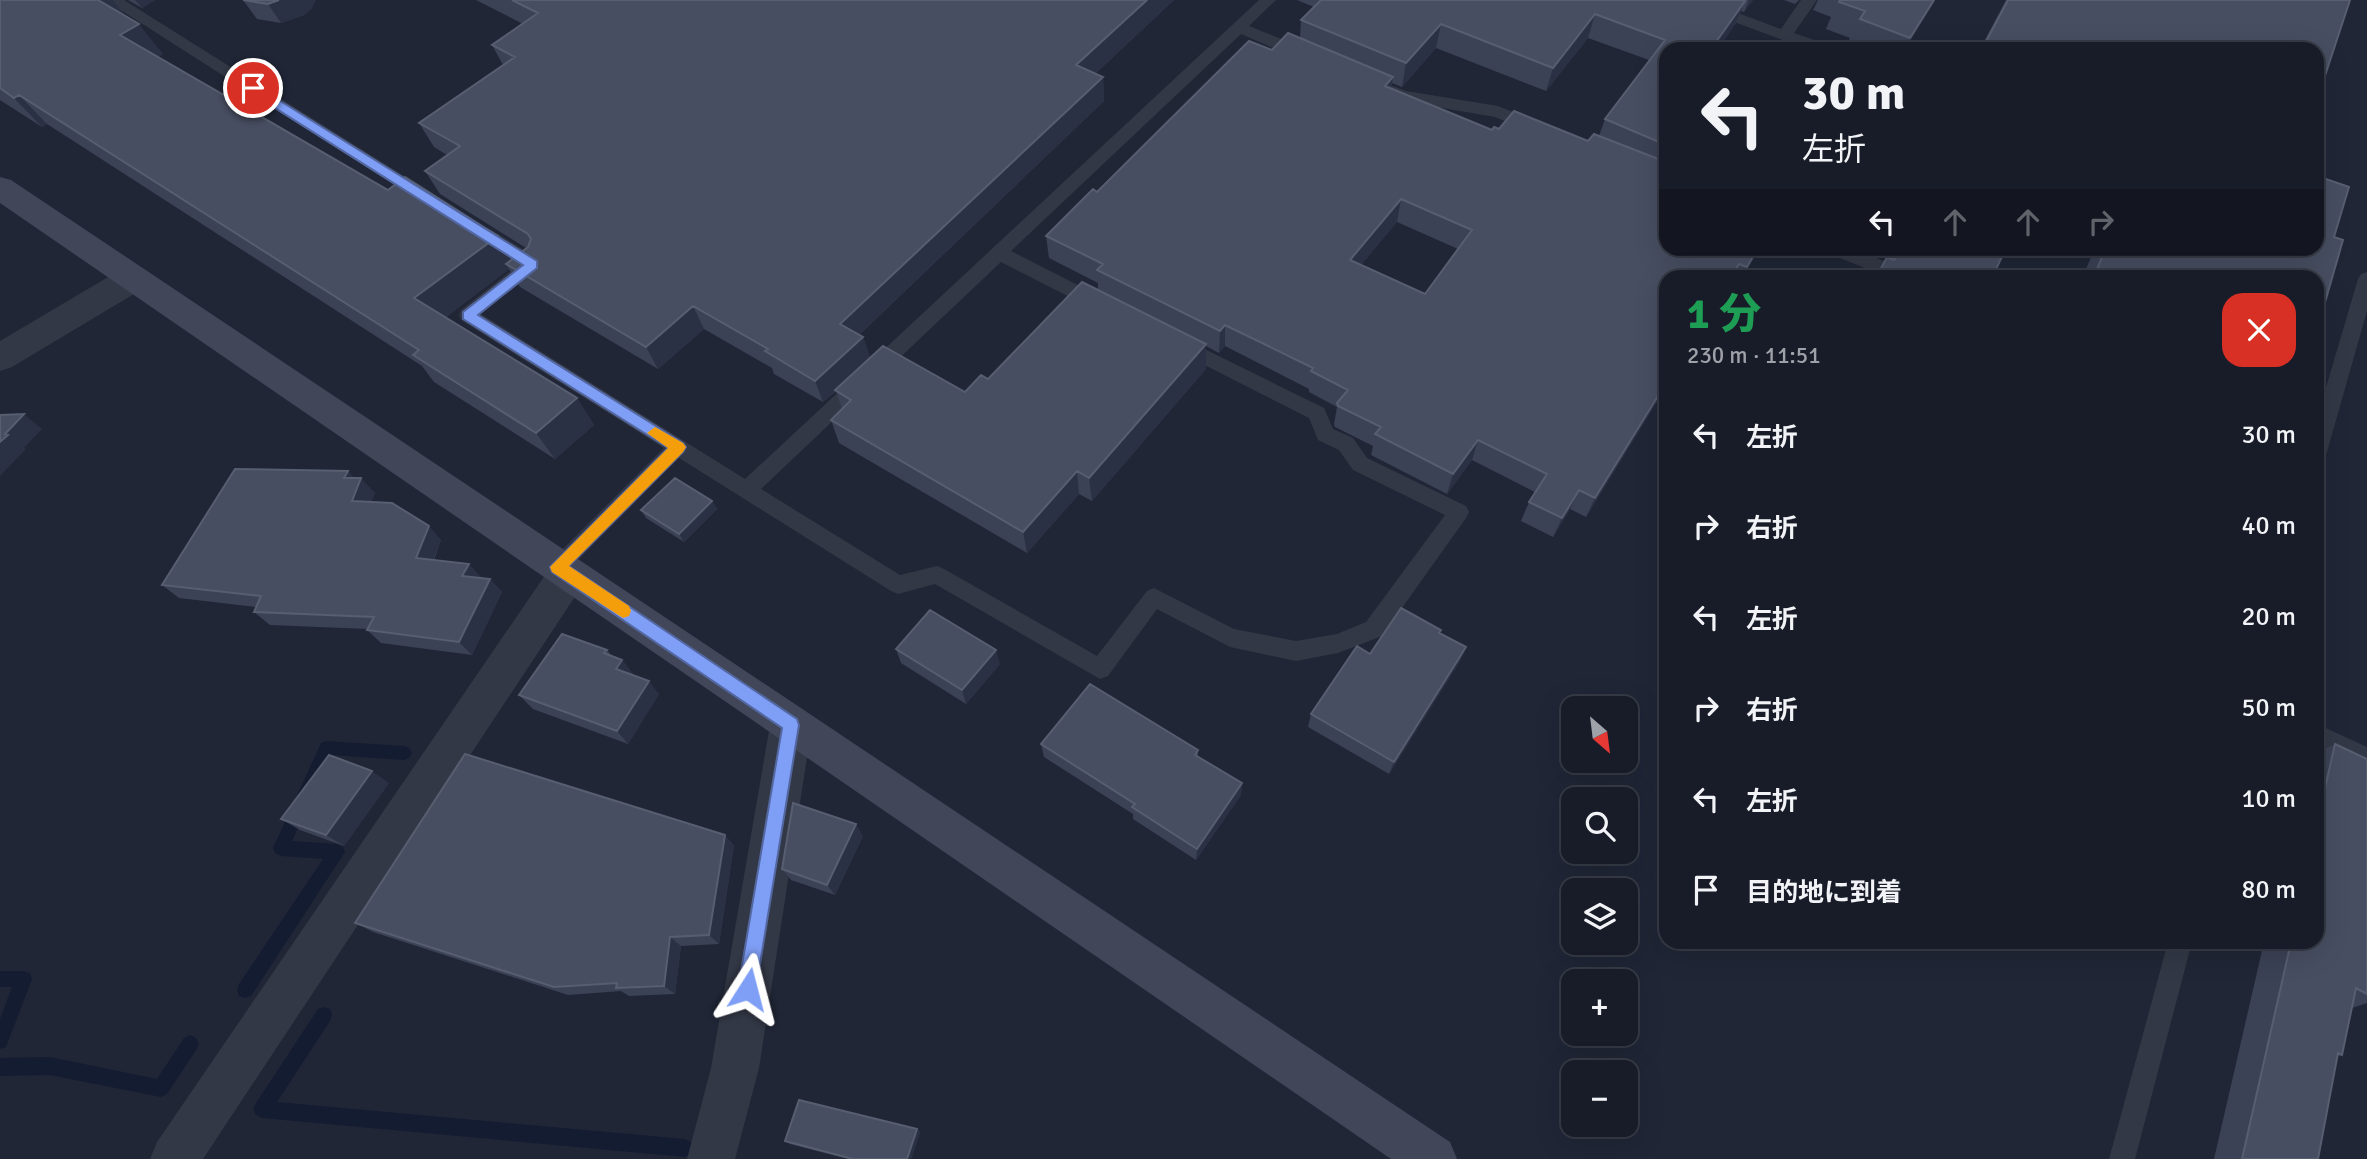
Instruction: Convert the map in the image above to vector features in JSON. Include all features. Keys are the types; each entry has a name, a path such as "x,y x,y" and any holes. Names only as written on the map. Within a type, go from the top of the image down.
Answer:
{"street":[{"path":"0,188 1433,1159"},
{"path":"0,358 132,279"},
{"path":"174,1159 563,571"},
{"path":"711,1159 735,1068 791,725"}],"lane":[{"path":"113,0 439,205"},
{"path":"746,490 1268,0"},
{"path":"1688,0 1804,42"},
{"path":"1785,35 1809,0"},
{"path":"1239,28 1314,59"},
{"path":"1377,85 1402,96 1498,112 1549,133"},
{"path":"463,220 533,264 468,315 898,585 937,575 1101,669 1154,597 1230,638 1296,651 1338,643 1374,629 1459,512 1360,464 1346,444 1325,434 1317,413 1170,339"},
{"path":"999,253 1121,315"},
{"path":"1853,256 1887,270"},
{"path":"2324,428 2367,279"},
{"path":"563,571 678,447"},
{"path":"2324,737 2367,758"},
{"path":"2122,1159 2178,949"}],"building":[{"path":"0,0 98,0 139,24 120,35 388,190 405,177 498,236 414,298 577,398 536,433 413,355 419,350 19,95 14,98 0,88"},
{"path":"243,0 279,0 268,4"},
{"path":"512,0 1147,0 1076,65 1103,77 840,324 863,337 815,381 765,351 768,349 693,306 646,347 506,264 528,247 531,239 528,234 425,171 460,146 419,123 515,57 492,45 538,13"},
{"path":"1321,0 1745,1 1716,42 1663,42 1665,40 1595,14 1553,68 1441,24 1406,63 1301,20"},
{"path":"1934,0 1910,38 1860,19 1865,11 1839,2"},
{"path":"2008,0 2350,0 2324,79 2324,42 1986,42"},
{"path":"1288,33 1393,77 1385,86 1492,130 1494,127 1499,129 1514,111 1588,141 1594,134 1659,159 1659,256 1753,256 1747,267 1739,264 1735,270 1659,270 1659,394 1595,498 1579,490 1562,518 1529,502 1547,474 1478,440 1453,474 1375,434 1381,427 1338,406 1337,403 1348,390 1311,371 1313,368 1225,325 1220,331 1097,270 1103,264 1046,236 1093,189 1097,192 1249,41 1272,50","holes":["1401,199 1472,230 1425,294 1350,260"]},
{"path":"1659,48 1659,142 1605,119"},
{"path":"2324,178 2349,187 2334,237 2343,240 2324,306 2324,270 2097,270 2103,256 2324,256"},
{"path":"1896,256 2002,256 1996,270 1880,270 1887,257 1894,260"},
{"path":"1082,282 1206,344 1089,478 1077,471 1023,532 831,420 851,400 835,390 883,346 965,392 981,375 988,379"},
{"path":"24,414 5,434 8,435 0,442 0,415"},
{"path":"235,469 348,471 344,478 361,478 352,501 392,503 429,526 416,558 469,564 462,576 490,579 459,642 367,630 374,617 254,612 261,596 162,585"},
{"path":"675,478 712,501 679,534 641,510"},
{"path":"1401,608 1466,647 1394,762 1311,714 1357,646 1370,654"},
{"path":"930,610 996,650 962,690 896,649"},
{"path":"562,634 607,650 604,653 622,660 616,669 649,681 617,731 519,695"},
{"path":"1090,684 1198,750 1195,755 1242,783 1197,849 1132,807 1135,804 1041,744"},
{"path":"2335,744 2367,759 2367,994 2356,988 2342,1055 2338,1053 2318,1159 2242,1159 2289,949 2324,949 2324,793"},
{"path":"465,754 725,835 709,935 670,937 664,986 616,988 617,983 554,987 355,923"},
{"path":"329,755 372,771 326,835 281,819"},
{"path":"793,803 856,824 827,885 782,869"},
{"path":"799,1100 917,1129 907,1159 853,1159 785,1141"}],"waterway":[{"path":"245,990 337,852 281,848 326,748 404,753"},
{"path":"0,979 24,979 0,1041"},
{"path":"324,1015 262,1109 685,1148"},
{"path":"0,1067 50,1066 161,1088 190,1044"}],"slow traffic":[{"path":"623,611 558,567 678,447 655,433"}],"route":[{"path":"253,88 533,264 468,315 678,447 558,567 791,725 748,989"}]}
